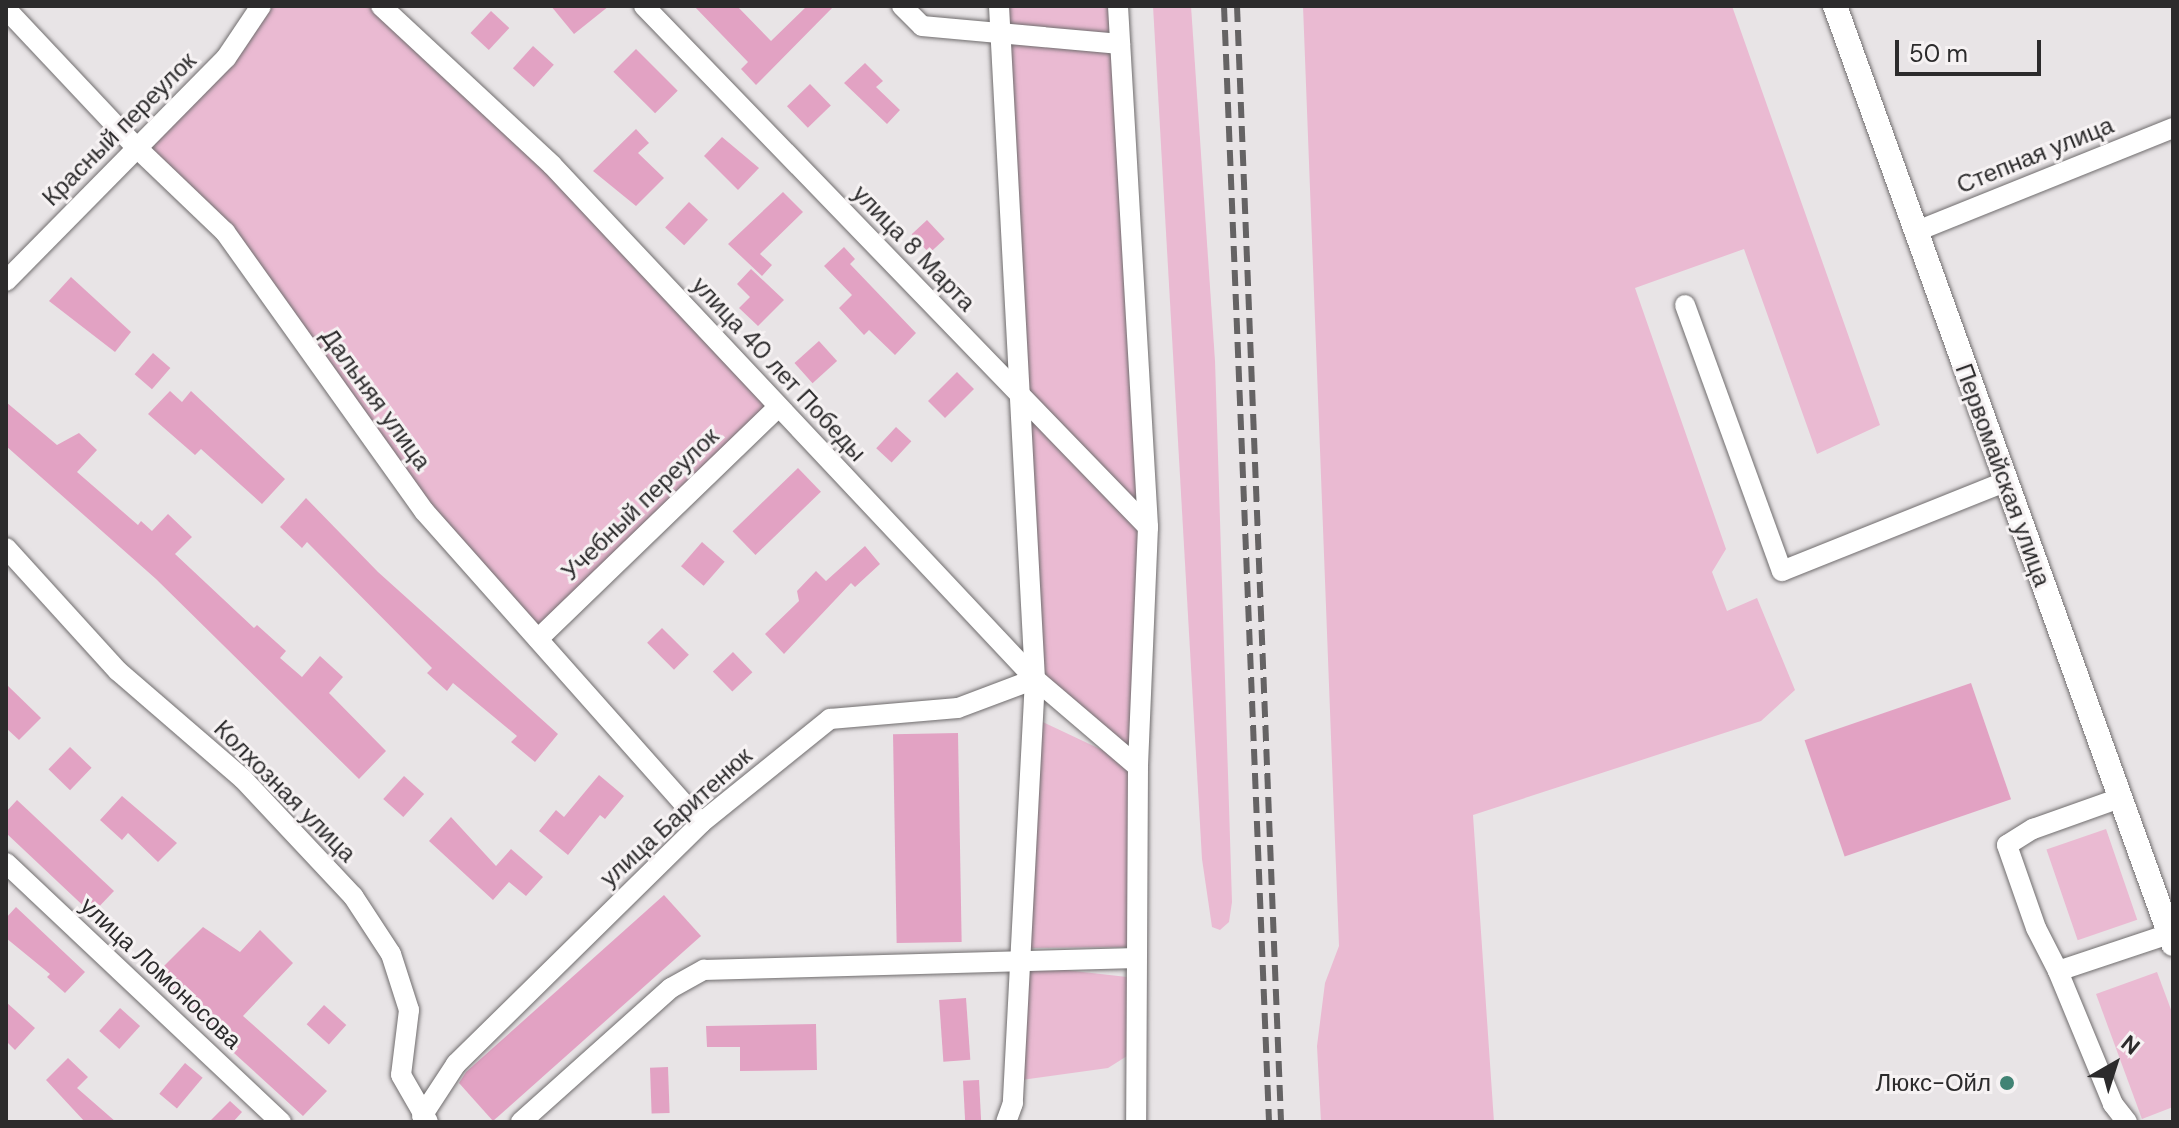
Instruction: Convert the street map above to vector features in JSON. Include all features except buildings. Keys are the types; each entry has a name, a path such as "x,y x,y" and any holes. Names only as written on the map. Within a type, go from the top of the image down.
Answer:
{"main road":[{"name":"Первомайская улица","path":"1835,6 2171,939"}],"street":[{"name":"Красный переулок","path":"6,281 226,58 261,6"},
{"name":"улица 40 лет Победы","path":"381,6 552,165 1035,679 1138,767"},
{"name":"улица 8 Марта","path":"644,6 1148,527"},
{"path":"902,6 922,26 1120,44"},
{"path":"999,6 1035,679 1013,1103 1006,1122"},
{"path":"1118,6 1148,527 1138,767 1136,1122"},
{"name":"Дальняя улица","path":"6,9 137,148 225,232 424,511 701,823"},
{"name":"Степная улица","path":"1917,231 2173,128"},
{"path":"1685,305 1782,571 2005,482"},
{"name":"Учебный переулок","path":"538,639 778,407"},
{"name":"Колхозная улица","path":"6,548 118,671 243,779 353,896 391,954 409,1010 401,1075 425,1119"},
{"name":"улица Баритенюк","path":"425,1119 456,1064 701,823 830,719 958,708 1035,679"},
{"path":"2120,798 2033,829 2007,845 2036,928 2058,971 2113,1104 2127,1122"},
{"name":"улица Ломоносова","path":"6,863 281,1122"},
{"path":"2058,971 2171,939"},
{"path":"521,1122 671,988 704,970 1021,958 1136,958"}],"shaded area":[{"path":"261,6 381,6 778,407 538,639 424,511 225,232 137,148"},
{"path":"999,6 1118,6 1148,527 1136,947 1021,948 1030,716 1134,765 1035,679"},
{"path":"1153,6 1191,6 1215,361 1232,902 1229,922 1220,930 1212,927 1202,859"},
{"path":"1303,6 1732,6 1880,425 1817,454 1744,249 1635,288 1726,549 1712,572 1727,611 1757,598 1795,690 1761,721 1473,815 1494,1122 1321,1122 1317,1046 1325,983 1339,946"},
{"path":"2106,829 2137,920 2078,940 2046,850"},
{"path":"1021,965 1136,978 1135,1051 1108,1068 1014,1081"},
{"path":"2157,972 2173,1015 2173,1107 2142,1119 2096,994"}],"railway":[{"path":"1224,6 1269,1122"},
{"path":"1237,6 1281,1122"}],"place":[{"name":"Люкс-Ойл","path":"2007,1083"}]}
